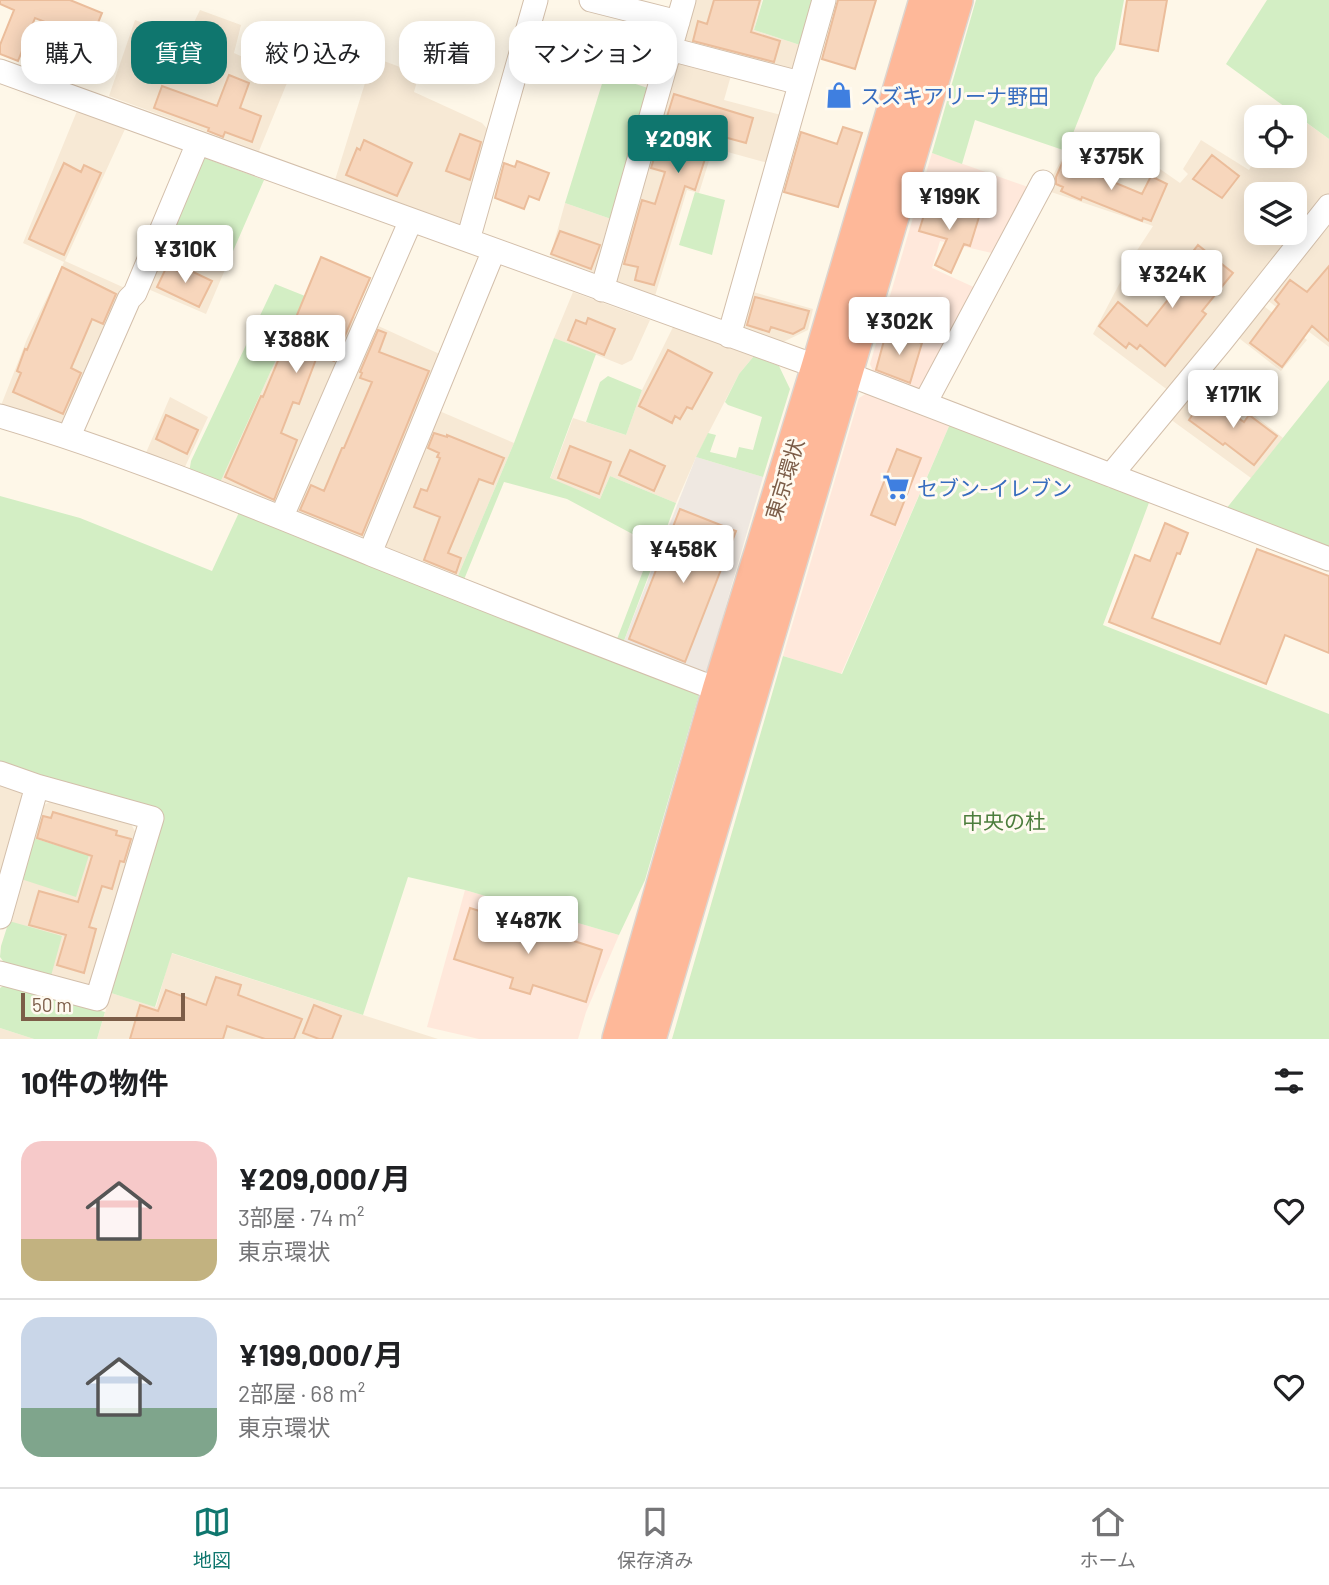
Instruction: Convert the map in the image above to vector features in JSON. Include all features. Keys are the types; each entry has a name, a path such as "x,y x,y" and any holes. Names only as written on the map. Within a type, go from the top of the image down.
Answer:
{"highway":[{"name":"東京環状","path":"649,1039 832,370 926,0"},
{"name":"東京環状","path":"619,1039 719,690 832,370 956,0"},
{"path":"601,1039 662,894"}],"street":[{"path":"468,240 536,0"},
{"path":"591,0 678,22"},
{"path":"677,25 684,0"},
{"path":"729,336 824,0"},
{"path":"677,51 800,83"},
{"path":"0,72 729,336 925,403 1329,559"},
{"path":"601,290 660,84"},
{"path":"69,436 129,299 135,293 198,143"},
{"path":"925,403 1043,182"},
{"path":"1111,475 1329,206"},
{"path":"282,516 411,220"},
{"path":"370,554 494,250"},
{"path":"0,416 69,436 282,516 370,554 719,690"},
{"path":"0,773 152,818 97,999 0,973"},
{"path":"0,917 37,786"}],"shaded area":[{"path":"689,0 762,0 754,30 800,45 791,77 678,43"},
{"path":"200,10 241,25 234,53 241,56 241,84 287,84 259,151 109,96 113,84 117,84 117,73 131,32 131,84 227,84 227,21 195,21"},
{"path":"677,56 732,72 724,100 781,115 768,163 713,148 699,193 687,190 655,296 610,279 667,84 677,84"},
{"path":"385,61 399,67 399,84 416,84 414,92 482,123 492,134 461,225 335,180 365,84 385,84"},
{"path":"77,111 125,129 65,261 127,289 65,430 0,408 27,339 64,262 23,243"},
{"path":"1307,123 1329,139 1329,194 1307,222 1307,182 1244,182 1244,245 1289,245 1173,394 1093,334 1136,252 1153,226 1045,190 1066,151 1138,175 1150,162 1180,183 1188,174 1183,169 1201,140 1249,170 1307,168"},
{"path":"932,153 1031,188 996,254 940,241 932,268 978,289 923,393 874,373 870,364"},
{"path":"565,203 614,220 599,274 550,257"},
{"path":"1329,219 1329,347 1263,297"},
{"path":"163,239 227,265 206,314 141,286"},
{"path":"746,290 813,309 808,330 783,342 736,326"},
{"path":"573,292 650,320 632,360 622,365 554,338"},
{"path":"305,296 360,319 279,508 219,485"},
{"path":"1260,303 1307,340 1281,371 1235,335"},
{"path":"374,324 444,356 366,545 291,513"},
{"path":"673,327 754,356 739,374 696,457 676,503 610,476 600,499 550,479 573,418 626,435 642,390"},
{"path":"1203,374 1283,438 1251,478 1166,416"},
{"path":"867,393 950,424 841,674 783,656 859,398"},
{"path":"170,397 208,417 184,469 145,455"},
{"path":"437,410 514,443 455,583 384,554 380,544"},
{"path":"696,457 763,477 705,678 622,646"},
{"path":"0,784 20,791 25,801 0,885"},
{"path":"53,800 131,824 137,835 94,983 85,987 51,976 9,921 21,879 89,855 33,838 42,806"},
{"path":"465,890 619,935 586,1012 578,1039 479,1039 427,1027"},
{"path":"171,953 438,1039 97,1039 111,993 156,1007"},
{"path":"0,1028 34,1039 0,1039"}],"green space":[{"path":"763,0 813,0 800,45 754,30"},
{"path":"976,0 1124,0 1115,49 1095,78 1066,151 975,120 962,164 932,153"},
{"path":"1267,0 1329,0 1329,139 1307,123 1307,105 1282,105 1226,64"},
{"path":"602,84 636,84 651,89 614,220 565,203"},
{"path":"202,157 264,180 227,265 163,239"},
{"path":"695,192 725,200 712,255 679,245"},
{"path":"275,284 305,296 219,485 189,473 191,461"},
{"path":"554,338 596,354 550,478 600,499 610,476 676,503 622,646 455,583 514,443","holes":["504,482 567,499 653,545 617,639 463,582"]},
{"path":"754,356 779,366 790,389 763,477 696,457 708,433 716,435 710,452 736,458 739,447 753,450 762,417 725,402 739,374"},
{"path":"608,376 642,390 626,435 586,422 600,382"},
{"path":"1329,380 1329,549 1226,509"},
{"name":"中央の杜","path":"950,424 1150,500 1103,625 1329,714 1329,1039 672,1039 783,656 842,674"},
{"path":"0,496 80,518 212,571 242,506 701,688 645,880 619,935 465,890 408,877 363,1015 172,953 155,1007 111,993 163,813 0,762"},
{"path":"33,838 89,855 76,897 21,879"},
{"path":"9,921 62,936 51,976 6,965 0,957"},
{"path":"6,984 105,1012 97,1039 34,1039 0,1028 0,988"}],"building":[{"path":"0,0 70,0 102,13 99,21 43,21 35,18 34,21 21,21 21,53 18,61 0,54 0,45 14,10 0,4"},
{"path":"714,0 760,0 751,32 780,41 774,62 693,41 698,21 707,24"},
{"path":"838,0 876,0 855,69 822,59"},
{"path":"1127,0 1167,0 1158,51 1120,44"},
{"path":"229,75 241,80 241,84 249,84 240,108 261,116 252,142 225,132 223,137 208,131 209,128 154,108 162,86 217,106"},
{"path":"674,94 753,118 746,143 713,134 695,190 685,186 654,285 635,280 638,267 624,264 642,200 655,204 665,172 651,168"},
{"path":"843,127 862,133 838,207 784,192 801,132 837,144"},
{"path":"460,134 481,142 470,180 446,171"},
{"path":"364,140 412,163 397,196 346,175 357,148 360,150"},
{"path":"1212,155 1239,176 1222,198 1193,179"},
{"path":"517,161 549,173 539,200 529,196 524,209 495,198 504,163 515,167"},
{"path":"1063,161 1142,194 1151,176 1167,184 1151,221 1143,218 1142,221 1061,191 1063,187 1056,184 1056,177"},
{"path":"64,163 81,172 84,165 101,173 64,255 29,239"},
{"path":"928,202 979,217 970,246 964,244 951,273 935,265 947,239 919,231"},
{"path":"560,231 600,245 591,269 551,254"},
{"path":"1198,245 1233,273 1202,311 1206,314 1165,366 1140,345 1137,349 1129,343 1126,348 1099,326 1118,302 1147,326 1189,273 1181,267"},
{"path":"321,257 370,278 334,361 318,354 299,404 293,402 281,433 297,440 274,500 225,477 261,396 263,397"},
{"path":"167,266 180,272 183,267 212,281 199,307 157,287"},
{"path":"1329,266 1329,341 1312,326 1282,367 1250,343 1279,304 1275,300 1290,280 1307,292"},
{"path":"62,267 116,294 103,324 92,319 71,368 81,373 63,414 13,392 21,373 17,371 25,349 27,350"},
{"path":"755,297 809,311 804,328 793,334 771,327 769,332 747,325"},
{"path":"588,318 615,329 604,355 568,340 576,320 586,324"},
{"path":"378,330 386,333 379,352 429,371 362,535 300,510 311,485 324,491 344,448 372,382 360,378 360,372"},
{"path":"893,334 922,343 910,383 876,370 885,337 891,338"},
{"path":"668,350 712,373 692,409 687,407 680,419 675,416 672,423 639,406"},
{"path":"1206,395 1244,422 1249,415 1277,436 1254,465 1189,420"},
{"path":"166,415 198,430 187,454 156,439"},
{"path":"434,433 447,435 504,458 493,484 479,479 448,553 461,558 456,573 424,560 440,517 414,507 421,489 427,491 440,458 437,457 439,453 428,448"},
{"path":"570,446 611,462 599,494 558,478"},
{"name":"セブン-イレブン","path":"897,449 921,458 895,525 871,515"},
{"path":"630,450 665,466 654,491 619,475"},
{"path":"680,509 736,531 685,662 629,639"},
{"path":"1165,523 1188,533 1180,554 1177,553 1152,618 1220,644 1257,549 1329,576 1329,653 1285,635 1266,684 1109,622 1135,555 1150,561"},
{"path":"53,812 117,831 116,835 131,839 124,862 120,861 112,889 102,886 89,927 96,929 84,973 57,965 66,935 29,925 39,891 78,902 92,856 37,838 43,816 51,818"},
{"path":"470,908 602,950 586,1002 533,985 530,994 510,988 513,978 454,959"},
{"path":"216,977 241,985 238,995 302,1019 294,1039 265,1039 227,1026 223,1039 130,1039 140,1005 158,1011 166,990 206,1005"},
{"path":"314,1005 341,1016 332,1039 319,1039 303,1033"}],"place":[{"name":"スズキアリーナ野田","path":"839,95"},
{"name":"セブン-イレブン","path":"896,487"}]}
